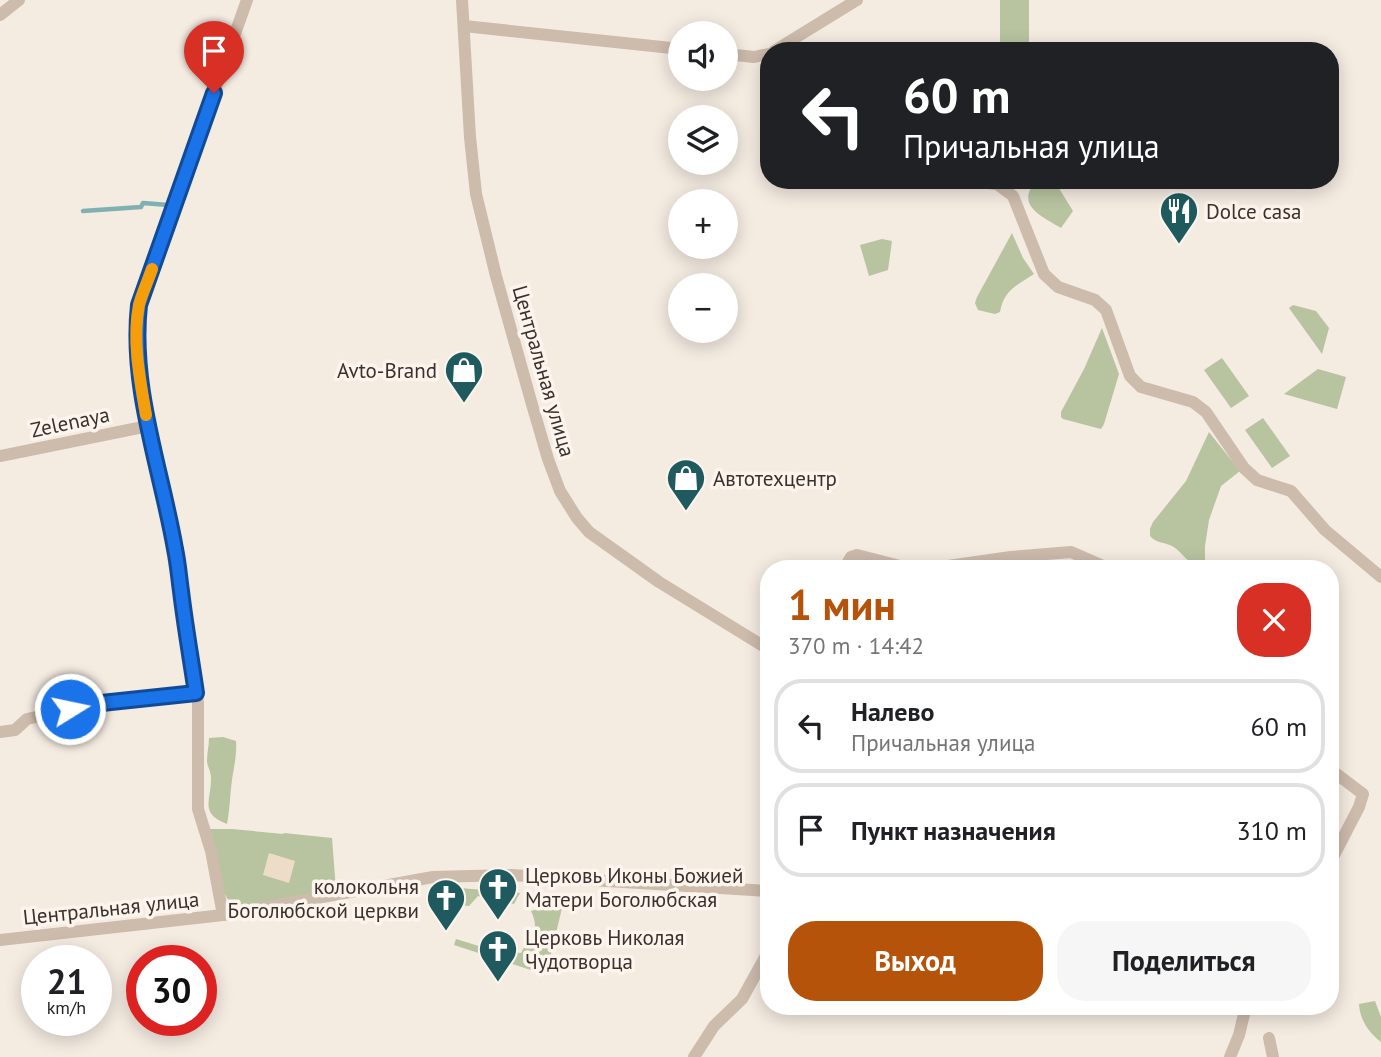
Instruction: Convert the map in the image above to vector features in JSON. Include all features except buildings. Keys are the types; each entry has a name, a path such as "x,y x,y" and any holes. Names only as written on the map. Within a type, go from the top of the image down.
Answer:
{"street":[{"path":"0,15 19,0"},
{"path":"223,915 211,851 198,809 198,703 176,550 148,426 137,358 137,325 139,305 247,0"},
{"name":"Центральная улица","path":"462,0 476,194 531,401 560,491 589,532 659,582 760,644"},
{"path":"789,42 857,0"},
{"path":"464,26 668,48"},
{"path":"738,55 760,56"},
{"path":"1004,189 1013,196 1044,274 1058,287 1096,300 1107,310 1130,376 1140,387 1193,402 1206,411 1244,468 1256,480 1291,491 1325,530 1381,577"},
{"name":"Zelenaya","path":"0,456 148,426"},
{"path":"990,560 1071,552 1089,560"},
{"path":"849,560 857,555 877,560"},
{"path":"0,732 15,730 27,719 92,704 196,693"},
{"path":"1339,776 1363,794 1339,846"},
{"name":"Центральная улица","path":"0,940 223,915 455,875 511,875 760,891"},
{"path":"694,1057 715,1026 742,999 760,966"},
{"path":"1230,1057 1244,1015"},
{"path":"1269,1038 1273,1057"}],"green space":[{"path":"1000,0 1029,0 1029,42 1000,42"},
{"path":"1031,189 1060,189 1073,211 1061,228 1033,209 1028,196"},
{"path":"1012,233 1023,258 1034,274 1008,293 1000,312 995,314 978,310 975,303 977,297"},
{"path":"882,239 892,241 888,270 869,276 860,245"},
{"path":"1293,305 1316,311 1329,328 1322,354 1289,308"},
{"path":"1102,328 1119,374 1101,429 1063,419 1061,412"},
{"path":"1222,358 1249,396 1231,408 1204,370"},
{"path":"1318,369 1346,377 1337,409 1284,394"},
{"path":"1263,418 1290,456 1272,468 1245,430"},
{"path":"1209,432 1240,471 1221,486 1209,520 1205,560 1188,560 1172,546 1150,536 1153,522 1186,481"},
{"path":"223,737 236,741 227,824 218,820 209,810 209,738"},
{"path":"208,829 332,838 336,890 234,907 220,882"},
{"path":"437,886 520,893 514,904 478,896 469,906 434,902"},
{"path":"550,906 562,908 546,975 454,945 456,939 495,951 521,953 535,929 531,911"},
{"path":"1375,1001 1381,1017 1381,1042 1366,1025 1359,1004"}],"shaded area":[{"path":"269,853 295,861 289,883 263,875"}],"waterway":[{"path":"83,211 141,207 143,203 168,205"}],"slow traffic":[{"path":"146,415 137,358 137,325 139,305 152,269"}],"place":[{"name":"Dolce casa","path":"1179,245"},
{"name":"Avto-Brand","path":"464,404"},
{"name":"Автотехцентр","path":"686,512"},
{"name":"Церковь Иконы Божией Матери Боголюбская","path":"498,921"},
{"name":"колокольня Боголюбской церкви","path":"446,932"},
{"name":"Церковь Николая Чудотворца","path":"498,983"}],"route":[{"path":"70,709 92,704 196,693 176,550 142,391 137,358 137,325 139,305 214,93"}]}
